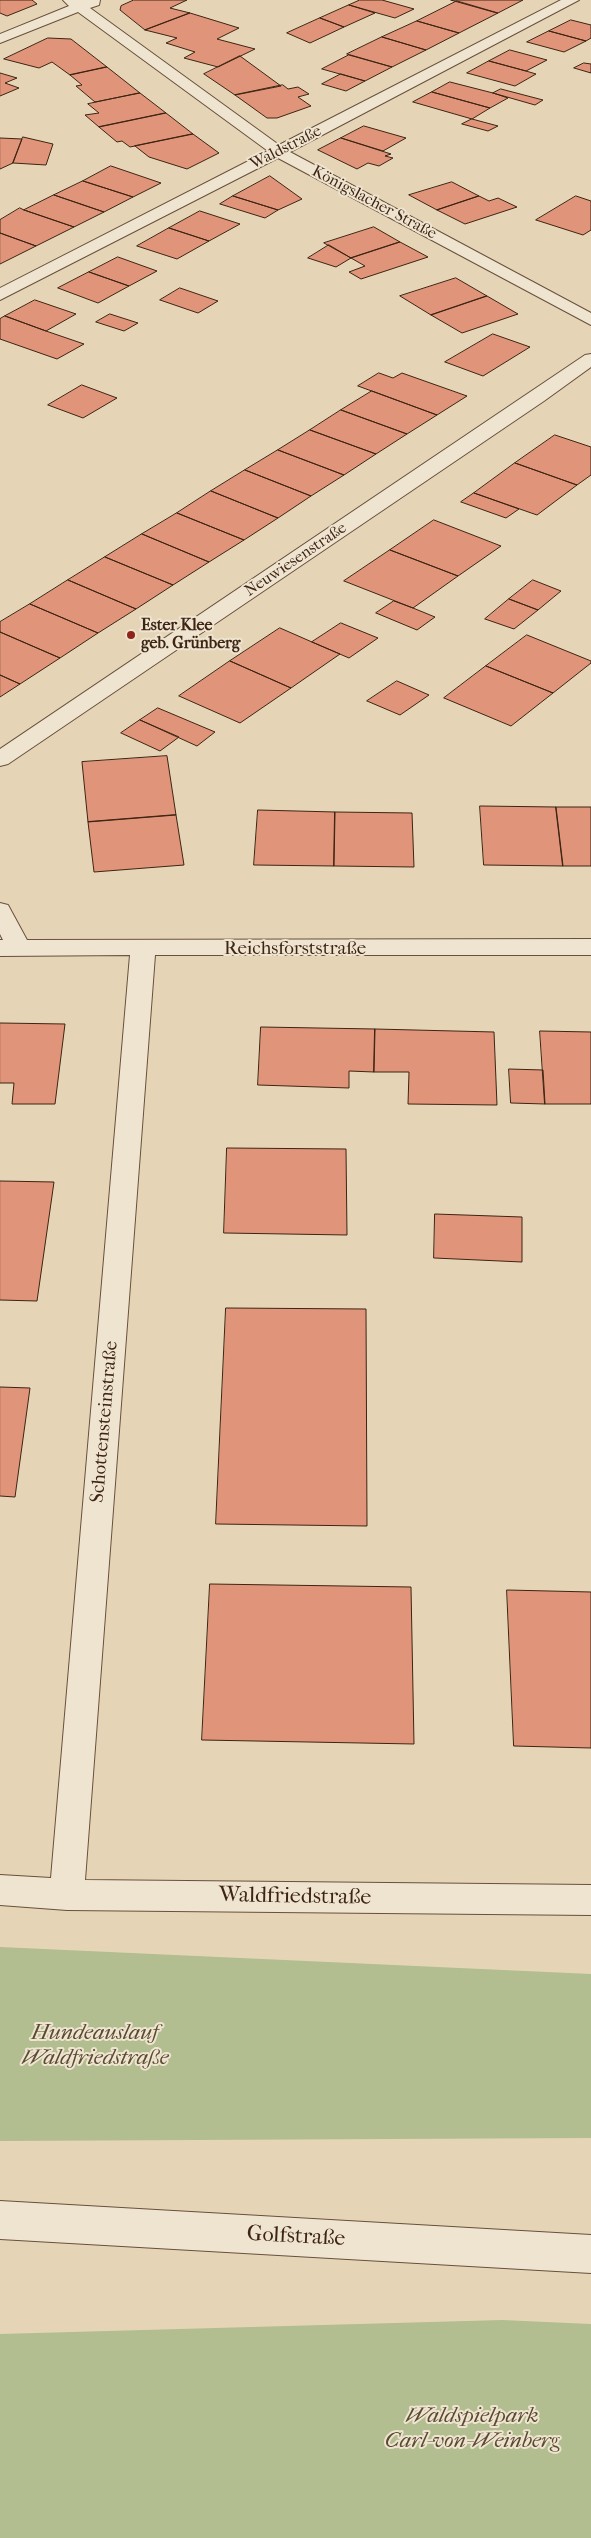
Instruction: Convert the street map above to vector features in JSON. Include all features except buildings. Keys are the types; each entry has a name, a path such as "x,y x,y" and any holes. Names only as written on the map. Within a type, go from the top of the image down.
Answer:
{"street":[{"path":"0,39 53,16 75,4 100,0"},
{"name":"Waldstraße","path":"0,295 572,0"},
{"name":"Königslacher Straße","path":"75,4 280,152 591,320"},
{"name":"Neuwiesenstraße","path":"0,759 538,397 591,358"},
{"path":"0,910 10,948"},
{"name":"Reichsforststraße","path":"10,948 591,947"},
{"name":"Schottensteinstraße","path":"68,1895 143,949"},
{"name":"Waldfriedstraße","path":"0,1890 68,1895 591,1900"},
{"name":"Golfstraße","path":"0,2220 591,2254"}],"green space":[{"name":"Hundeauslauf Waldfriedstraße","path":"0,1947 591,1974 591,2138 0,2141"},
{"name":"Waldspielpark Carl-von-Weinberg","path":"502,2320 591,2324 591,2538 0,2538 0,2334"}],"place":[{"name":"Ester Klee geb. Grünberg","path":"131,635"}]}
